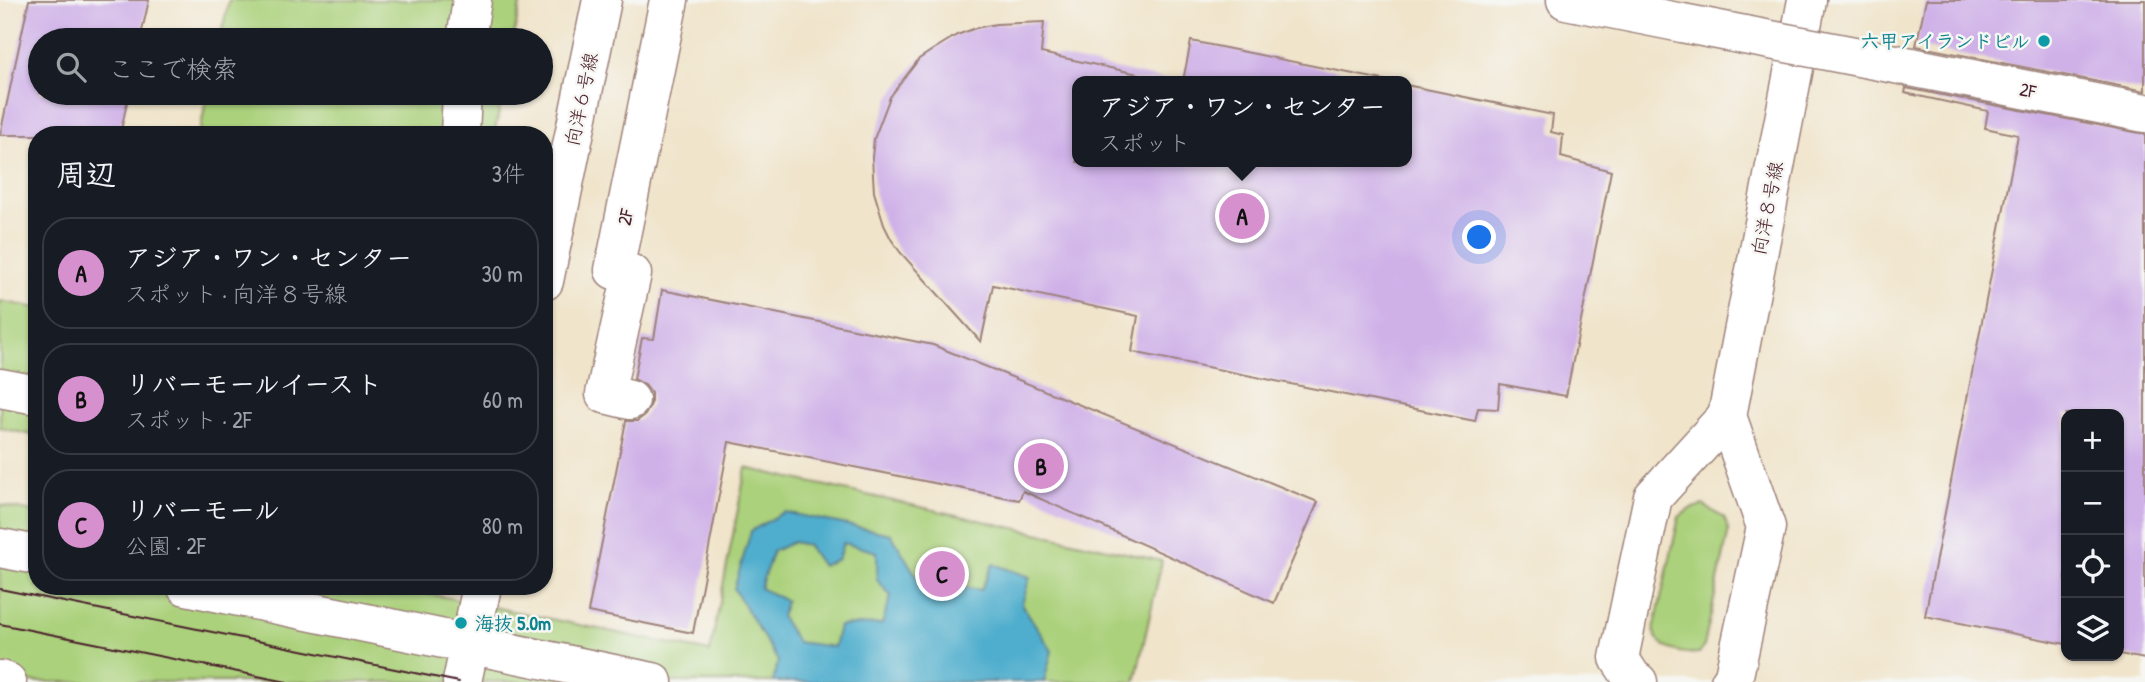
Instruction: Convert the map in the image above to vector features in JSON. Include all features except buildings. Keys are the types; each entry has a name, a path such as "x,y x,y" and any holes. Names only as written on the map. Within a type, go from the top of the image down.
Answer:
{"street":[{"path":"468,28 472,0"},
{"name":"向洋６号線","path":"553,237 602,0"},
{"name":"2F","path":"630,400 606,394 632,274 614,270 670,0"},
{"name":"2F","path":"1566,0 2145,113"},
{"name":"向洋８号線","path":"1727,416 1808,0"},
{"path":"460,126 461,105"},
{"path":"0,388 28,394"},
{"path":"1638,682 1634,681 1619,658 1654,497 1727,416 1766,527 1733,680 1730,682"},
{"path":"0,548 28,553"},
{"path":"229,595 653,682"},
{"path":"462,682 480,595"},
{"path":"0,680 7,682"}],"green space":[{"path":"229,0 521,0 515,28 223,28"},
{"path":"205,105 500,105 496,126 201,126"},
{"path":"0,301 28,306 28,434 0,428"},
{"path":"746,468 1162,561 1135,682 0,682 0,505 28,511 28,595 434,595 710,652"},
{"path":"1703,505 1724,518 1729,530 1704,646 1699,653 1685,653 1659,642 1654,630 1679,517 1690,509"}],"water":[{"path":"784,512 891,534 918,579 981,590 993,564 1030,577 1022,604 1052,651 1044,682 773,682 778,661 734,589 751,531","holes":["793,542 807,545 822,566 838,559 843,543 877,552 877,580 891,596 882,624 839,626 834,647 797,642 781,617 786,601 760,588 773,551"]}],"tram line":[{"path":"0,589 28,595"},
{"path":"30,595 459,682"},
{"path":"0,624 287,682"}],"place":[{"name":"六甲アイランドビル","path":"2044,41"},
{"name":"アジア・ワン・センター","path":"1242,216"},
{"name":"リバーモールイースト","path":"1041,466"},
{"name":"リバーモール","path":"942,574"},
{"name":"海抜 5.0m","path":"461,623"}]}
